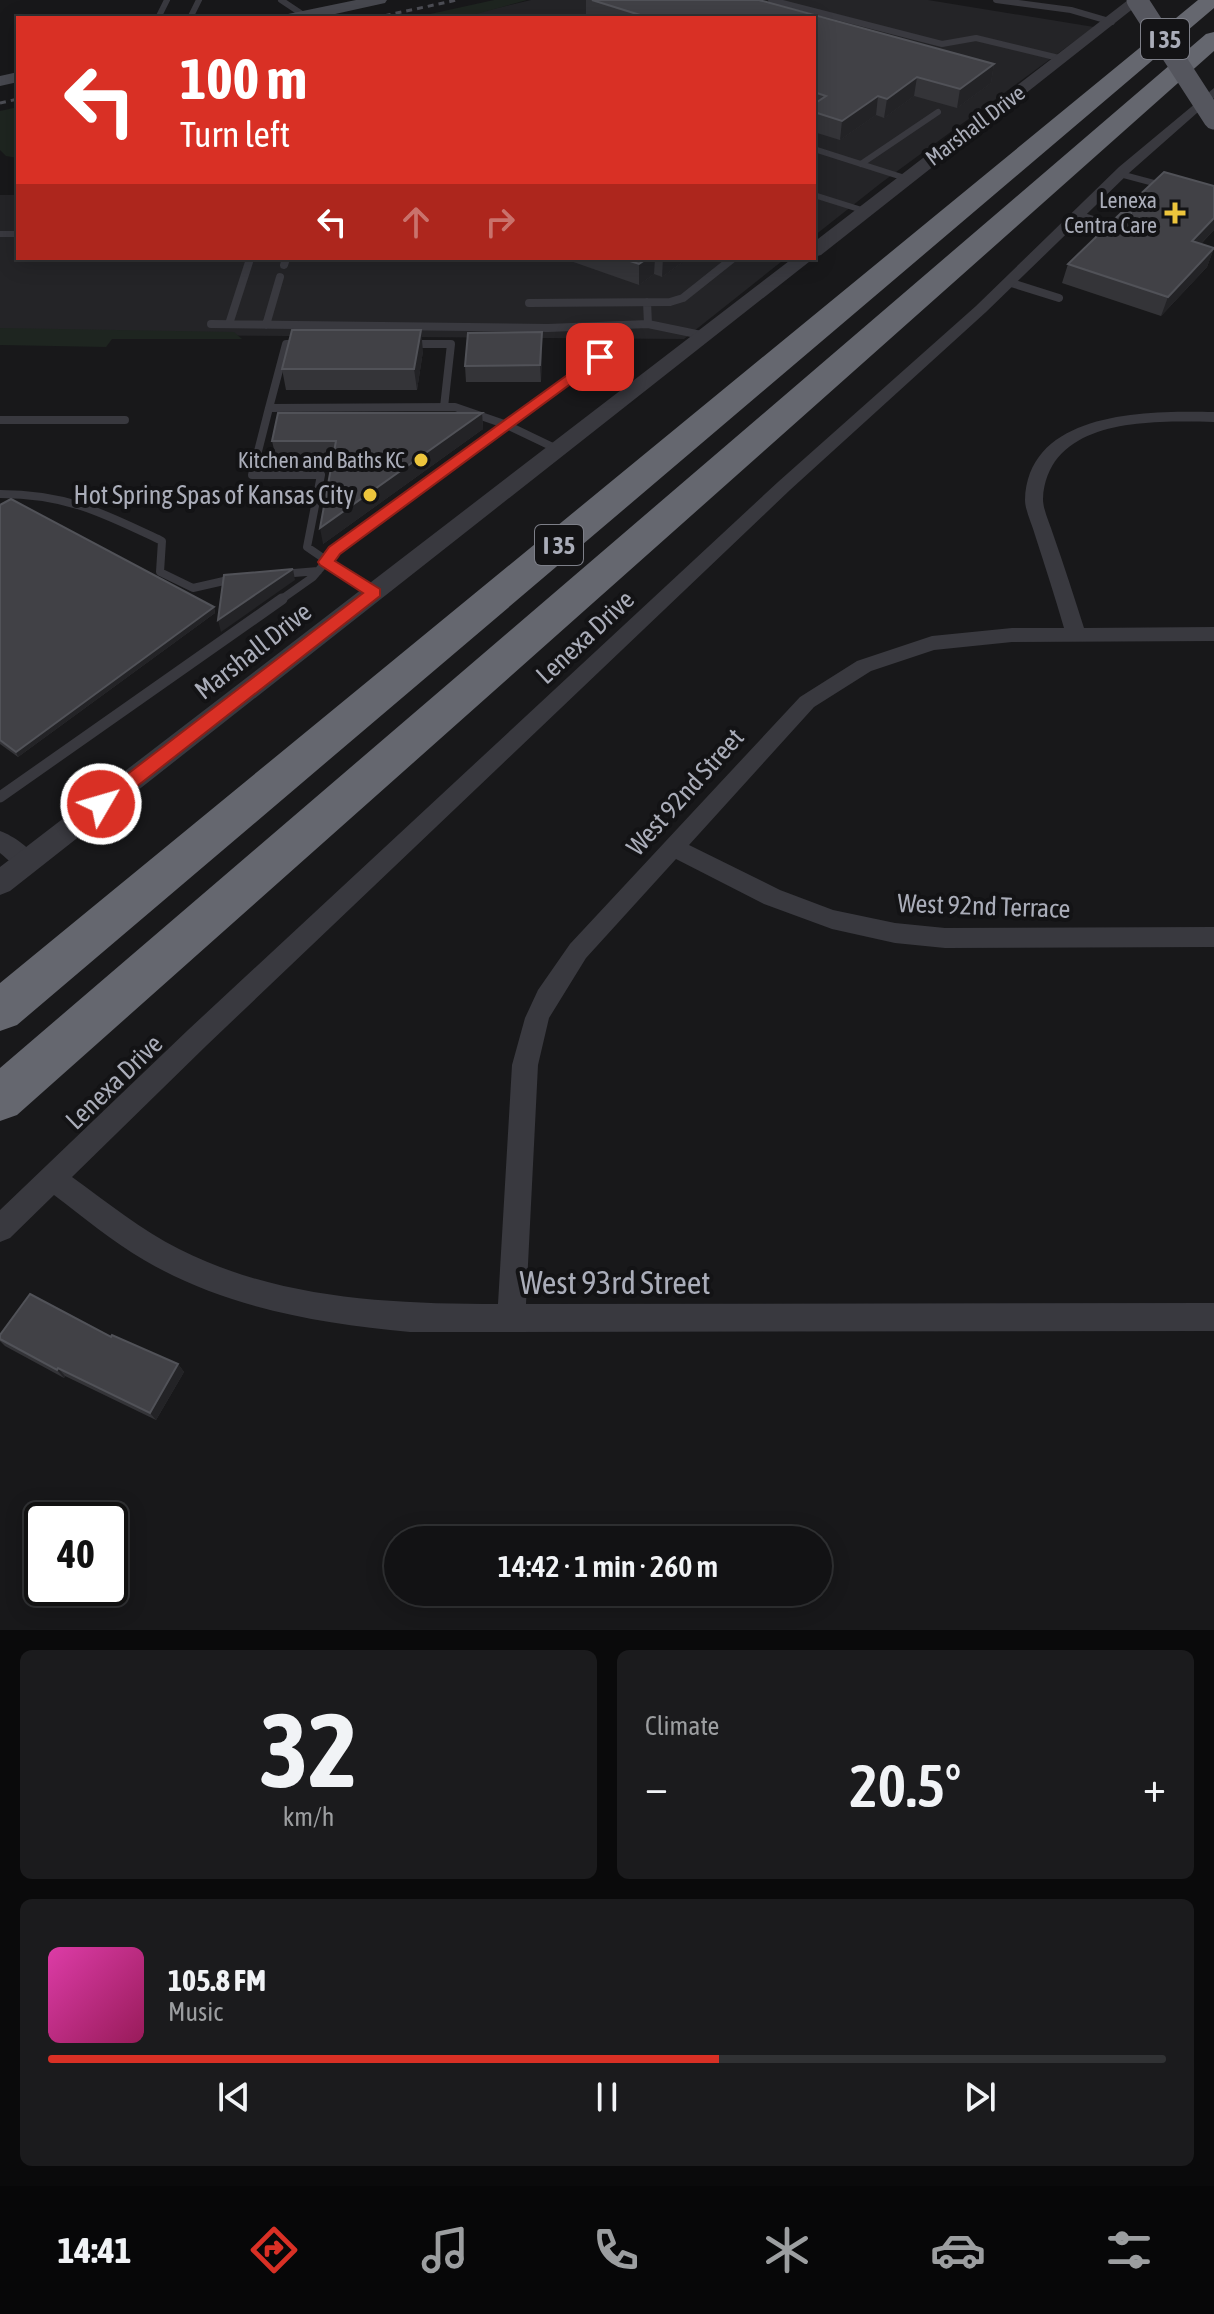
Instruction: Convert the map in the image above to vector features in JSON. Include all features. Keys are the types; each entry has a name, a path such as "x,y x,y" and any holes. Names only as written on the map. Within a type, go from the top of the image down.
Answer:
{"highway":[{"name":"I 35","path":"0,1011 1211,0"},
{"name":"I 35","path":"0,1099 1214,39"}],"main road":[{"path":"1137,0 1214,119"},
{"path":"304,16 369,1"},
{"path":"1172,12 1214,73"}],"street":[{"name":"Marshall Drive","path":"816,249 1137,0"},
{"name":"Lenexa Drive","path":"0,1229 784,486 1008,282 1120,174 1212,96"},
{"name":"Marshall Drive","path":"0,883 802,260"},
{"path":"1076,635 1034,501 1036,479 1045,459 1062,442 1100,425 1148,417 1214,417"},
{"name":"West 92nd Street","path":"511,1318 525,1065 537,1018 559,977 578,951 807,702 854,671 932,643 976,637 1214,634"},
{"path":"0,840 27,862"},
{"name":"West 92nd Terrace","path":"672,847 772,897 832,919 895,933 945,938 1214,937"},
{"name":"West 93rd Street","path":"52,1178 165,1257 239,1290 322,1310 410,1318 1214,1317"}],"lane":[{"path":"281,0 288,2 299,16"},
{"path":"771,0 942,44 976,38 1063,59"},
{"path":"996,0 1071,10 1112,22"},
{"path":"861,164 938,112"},
{"path":"816,150 905,178"},
{"path":"1120,174 1169,187"},
{"path":"816,196 865,211"},
{"path":"1078,214 1121,228"},
{"path":"229,324 249,260"},
{"path":"529,303 670,302 683,298 730,260"},
{"path":"266,325 280,277"},
{"path":"1008,282 1059,298"},
{"path":"647,302 648,324"},
{"path":"211,324 548,328 648,324 706,336"},
{"path":"316,344 286,344 252,475 321,475 307,547 374,593"},
{"path":"391,344 451,344 444,407"},
{"path":"0,797 318,571 335,551 600,357"},
{"path":"269,408 455,407 507,425 559,450"},
{"path":"0,420 125,420"},
{"path":"0,494 30,494 89,506 162,541 160,572 193,588 242,578"},
{"path":"272,575 318,571"}],"shaded area":[{"path":"494,0 527,0 469,16 421,16"},
{"path":"531,0 928,0 1094,27 816,234 816,16 463,16"},
{"path":"16,107 16,158 6,156 0,150 0,111"},
{"path":"0,195 16,195 16,260 783,260 684,339 0,334"},
{"path":"0,328 234,332 242,339 112,339 106,347 0,345"}],"building":[{"path":"592,0 759,0 994,64 960,89 917,77 887,99 878,96 842,121 816,113 816,103 826,96 816,93 816,16 638,16 640,15"},
{"path":"1164,172 1214,186 1214,218 1192,241 1214,248 1168,297 1068,264 1121,213 1131,213 1130,204"},
{"path":"292,330 421,330 414,369 282,369"},
{"path":"542,332 540,365 465,366 468,333"},
{"path":"278,413 482,413 320,528 336,441 272,441"},
{"path":"11,499 214,607 16,752 0,740 0,505"},
{"path":"293,569 278,579 218,620 224,575"},
{"path":"30,1294 111,1337 178,1364 150,1413 57,1370 0,1339"}],"railway":[{"path":"383,16 457,0"},
{"path":"0,103 16,99"}],"place":[{"name":"Lenexa Centra Care","path":"1175,213"},
{"name":"Kitchen and Baths KC","path":"421,460"},
{"name":"Hot Spring Spas of Kansas City","path":"370,495"}],"route":[{"path":"101,804 374,593 325,562 335,551 600,357"}]}
